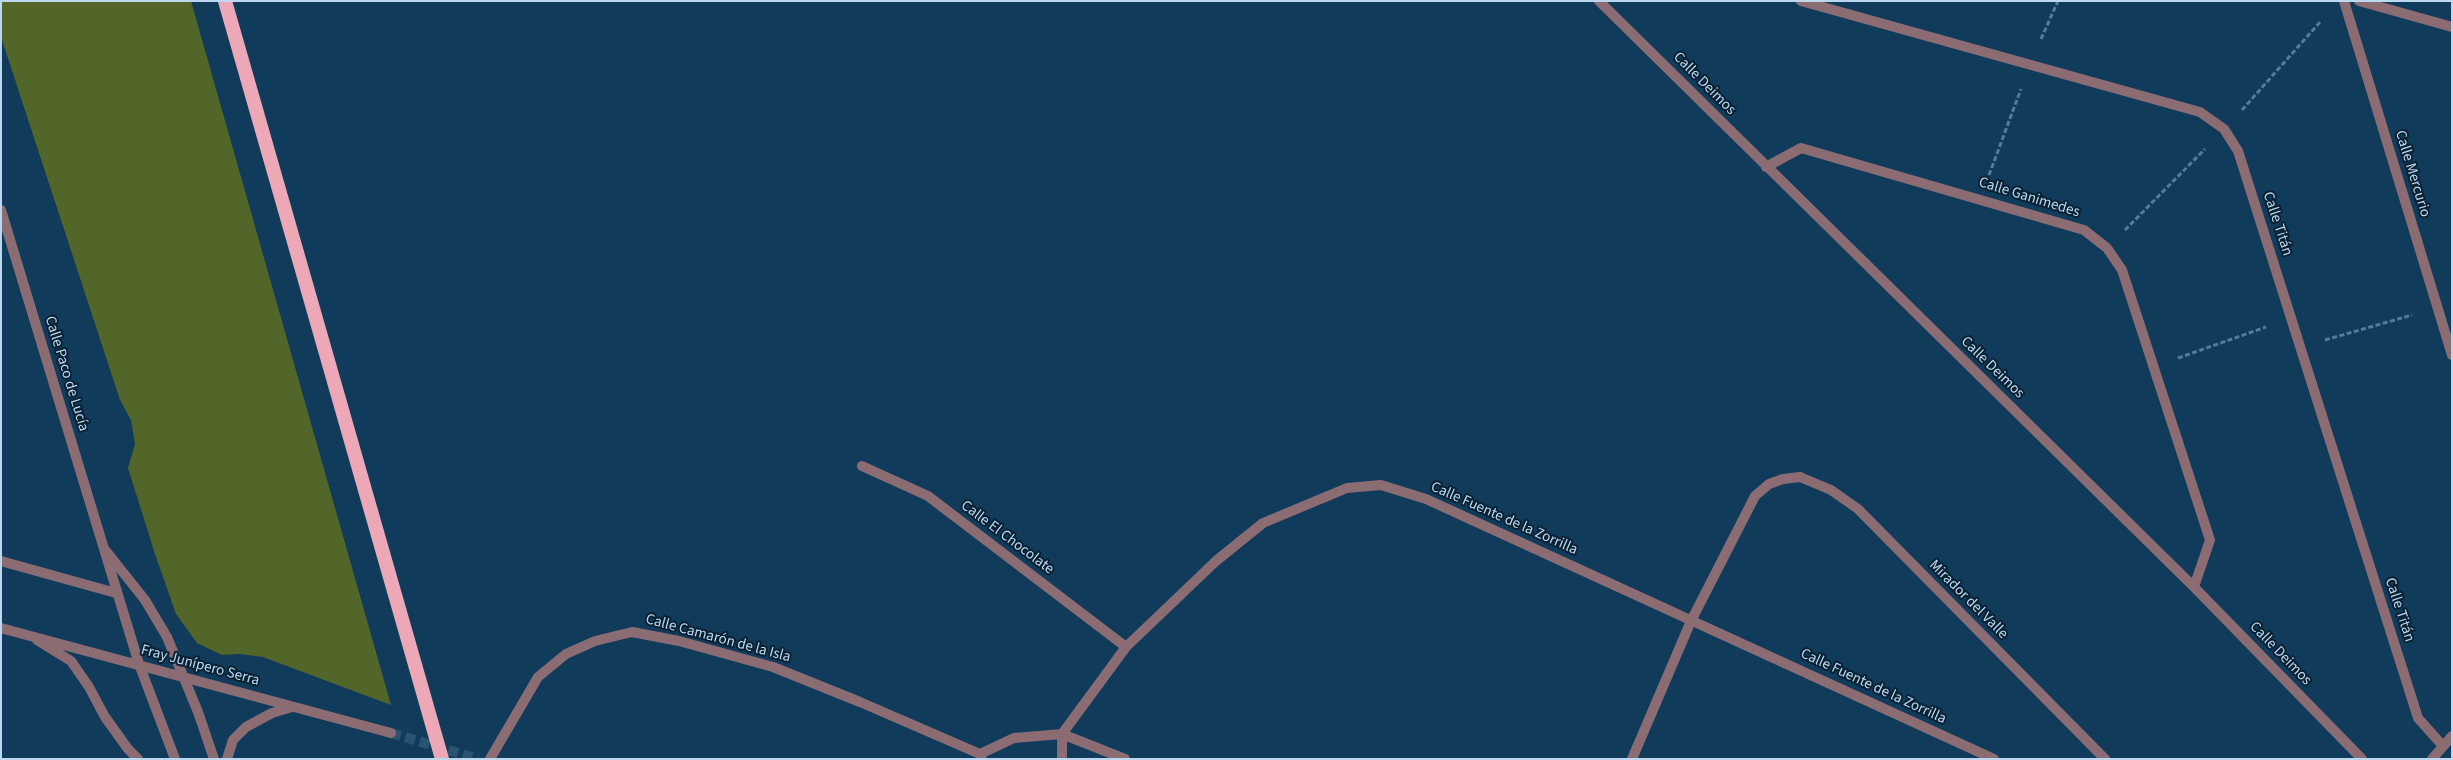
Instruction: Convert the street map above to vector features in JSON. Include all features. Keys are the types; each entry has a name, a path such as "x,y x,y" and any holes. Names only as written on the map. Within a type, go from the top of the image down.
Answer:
{"highway":[{"path":"225,1 442,759"}],"street":[{"name":"Calle Deimos","path":"1599,1 2194,587 2362,759"},
{"name":"Calle Titán","path":"1801,1 2200,112 2224,129 2238,151 2418,718 2443,746"},
{"name":"Calle Mercurio","path":"2344,1 2452,355"},
{"path":"2359,1 2452,27"},
{"name":"Calle Ganimedes","path":"1766,167 1801,148 2084,230 2107,248 2122,270 2210,540 2194,587"},
{"name":"Calle Paco de Lucía","path":"1,210 116,593 139,664 176,759"},
{"name":"Calle El Chocolate","path":"862,466 928,496 1126,647"},
{"name":"Mirador del Valle","path":"1691,621 1755,496 1769,484 1783,478 1800,477 1831,490 1858,509 2105,759"},
{"name":"Calle Fuente de la Zorrilla","path":"1062,734 1126,647 1216,561 1263,523 1347,488 1381,485 1426,499 1987,757"},
{"name":"Calle Paco de Lucía","path":"102,546 145,600 167,637 214,759"},
{"path":"1,561 116,593"},
{"path":"1632,759 1691,621"},
{"name":"Fray Junípero Serra","path":"1,628 391,733"},
{"name":"Calle Camarón de la Isla","path":"490,759 538,678 566,654 595,640 632,632 679,641 773,668 860,702 981,756 1014,738 1062,734"},
{"path":"27,635 71,661 89,686 105,717 128,749 138,759"},
{"path":"226,759 233,740 246,728 272,713 293,706"},
{"path":"1062,759 1062,734 1125,759"},
{"path":"2432,759 2452,736"}],"path":[{"path":"1980,199 2030,64 2058,1"},
{"path":"2300,347 2437,308"},
{"path":"2154,366 2291,318"}],"green space":[{"path":"1,1 191,1 391,705 263,657 240,654 222,655 197,643 176,614 128,468 135,444 131,420 120,400 1,37"}],"tunnel":[{"path":"391,733 478,759"}]}
